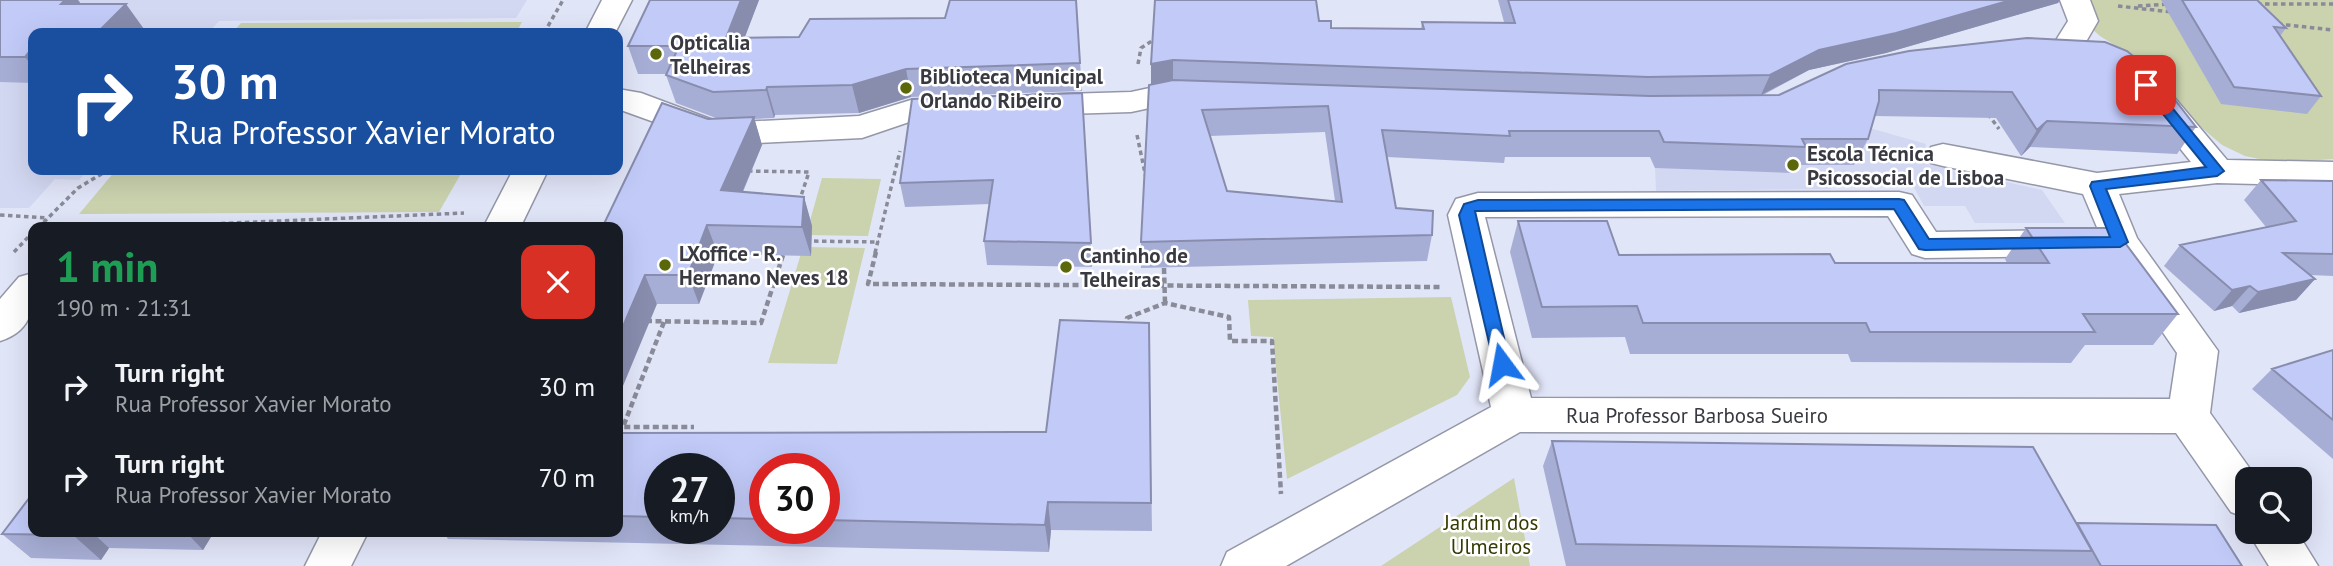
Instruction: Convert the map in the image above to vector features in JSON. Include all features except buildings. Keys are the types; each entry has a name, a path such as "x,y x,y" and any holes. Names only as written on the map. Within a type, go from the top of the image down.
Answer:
{"street":[{"path":"603,28 617,0"},
{"path":"2075,1 2083,21 2056,47 2103,60"},
{"path":"2137,74 2217,171"},
{"path":"623,99 718,134 862,127 911,110 1131,102 1173,93 1226,95"},
{"path":"1942,155 2097,186 2217,171 2333,174"},
{"path":"485,219 525,175"},
{"path":"2097,186 2120,242 2198,351 2188,416 2235,482"},
{"path":"1514,415 1466,215 1469,208 1478,205 1899,204 1925,245 2120,242"},
{"path":"0,280 28,280"},
{"path":"0,326 28,293"},
{"name":"Rua Professor Barbosa Sueiro","path":"1244,566 1514,415 2188,416"},
{"path":"328,566 342,537"},
{"path":"2279,544 2295,566"}],"path":[{"path":"547,28 563,0"},
{"path":"2255,0 2260,4"},
{"path":"2075,1 2179,13"},
{"path":"2126,7 2180,4"},
{"path":"2246,4 2333,4"},
{"path":"2267,23 2333,30"},
{"path":"1981,103 2027,171"},
{"path":"911,110 868,284 1484,288"},
{"path":"741,171 809,172 800,201"},
{"path":"44,222 78,188 100,175"},
{"path":"0,215 48,218"},
{"path":"362,222 485,219"},
{"path":"641,321 761,323 788,240"},
{"path":"801,241 879,242"},
{"path":"1164,268 1165,303"},
{"path":"1129,337 1127,318 1165,303 1229,317 1230,341 1272,341 1280,494"},
{"path":"664,322 623,428 694,427"}],"shaded area":[{"path":"0,0 527,0 516,18 219,21 213,28 28,28 28,175 84,175 79,180 55,179 29,208 0,208"},
{"name":"Escola Técnica Psicossocial de Lisboa","path":"1631,114 1866,127 1926,144 1922,163 2042,190 2065,223 1975,223 1965,206 1924,206 1910,180 1840,180 1833,183 1831,189 1656,191 1655,168"}],"green space":[{"path":"2075,0 2333,0 2333,159 2279,163 2245,156 2222,145 2175,105 2156,71 2100,36 2083,21"},
{"path":"522,22 519,28 236,28 241,23"},
{"path":"112,175 460,175 439,212 79,214"},
{"path":"822,178 881,179 868,236 806,235"},
{"path":"803,247 865,248 837,364 768,363"},
{"path":"1451,297 1470,377 1457,395 1287,479 1273,337 1251,336 1248,300"},
{"name":"Jardim dos Ulmeiros","path":"1514,478 1530,566 1381,566"}],"place":[{"name":"Opticalia Telheiras","path":"656,54"},
{"name":"Biblioteca Municipal Orlando Ribeiro","path":"906,88"},
{"name":"Escola Técnica Psicossocial de Lisboa","path":"1793,165"},
{"name":"LXoffice - R. Hermano Neves 18","path":"665,265"},
{"name":"Cantinho de Telheiras","path":"1066,267"}],"route":[{"path":"1502,364 1466,215 1469,208 1478,205 1899,204 1925,245 2120,242 2097,186 2217,171 2146,85"}]}
